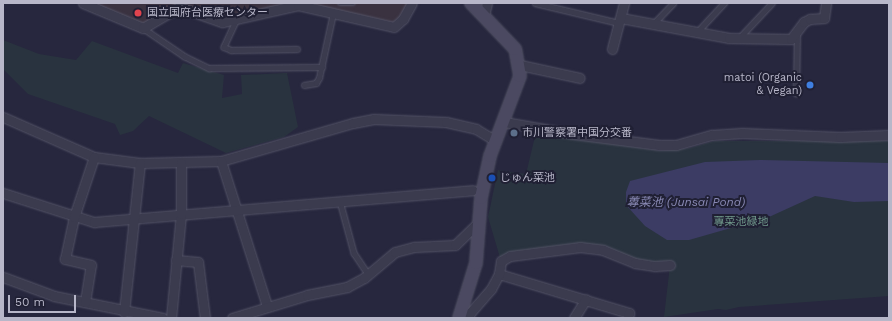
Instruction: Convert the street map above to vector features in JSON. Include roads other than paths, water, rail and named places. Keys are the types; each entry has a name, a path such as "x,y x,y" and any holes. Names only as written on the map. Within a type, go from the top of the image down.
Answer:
{"street":[{"path":"83,3 143,28 179,7 196,10 214,21 237,19 298,5 394,27 403,19 412,3"},
{"path":"460,317 476,263 482,190 496,141 518,86 520,66 515,49 485,9 471,3"},
{"path":"612,49 624,3"},
{"path":"620,21 653,24 738,39 791,40 804,22 810,19 824,18 826,3"},
{"path":"520,66 580,78"},
{"path":"3,117 94,157 140,163 181,163 221,160 353,123 374,119 446,122 476,129 496,141"},
{"path":"504,122 573,134 659,145 676,145 712,135 742,133 840,137 889,135"},
{"path":"85,302 91,264 65,259 74,217 94,157"},
{"path":"221,160 235,210 267,306"},
{"path":"124,312 132,218 140,163"},
{"path":"171,318 181,214 181,163"},
{"path":"3,193 74,217 94,222 473,190"},
{"path":"232,318 267,306 347,287 368,274 395,252 414,247 455,245 480,221"},
{"path":"460,317 470,313 492,289 499,274 501,261 510,256 580,247 603,250 636,262 654,266 670,265"},
{"path":"176,260 198,262 206,318"},
{"path":"499,274 629,313 628,318"},
{"path":"3,277 54,296 124,312 163,318"},
{"path":"574,318 586,299"}],"lane":[{"path":"340,3 353,3"},
{"path":"535,3 620,21"},
{"path":"653,24 673,3"},
{"path":"697,32 724,3"},
{"path":"738,39 772,3"},
{"path":"304,85 316,83 322,66 333,13"},
{"path":"237,19 224,47 231,50 296,49"},
{"path":"143,28 184,56 209,68 322,66"},
{"path":"796,94 797,33"},
{"path":"340,202 354,253 368,274"}],"water":[{"name":"蓴菜池 (Junsai Pond)","path":"760,160 889,163 889,201 854,202 815,196 769,217 689,240 667,240 645,226 626,205 626,192 630,181 705,162"}],"place":[{"name":"国立国府台医療センター","path":"138,13"},
{"name":"matoi (Organic & Vegan)","path":"810,85"},
{"name":"市川警察署中国分交番","path":"514,133"},
{"name":"じゅん菜池","path":"492,178"}],"park label":[{"name":"蓴菜池緑地","path":"741,222"}]}
